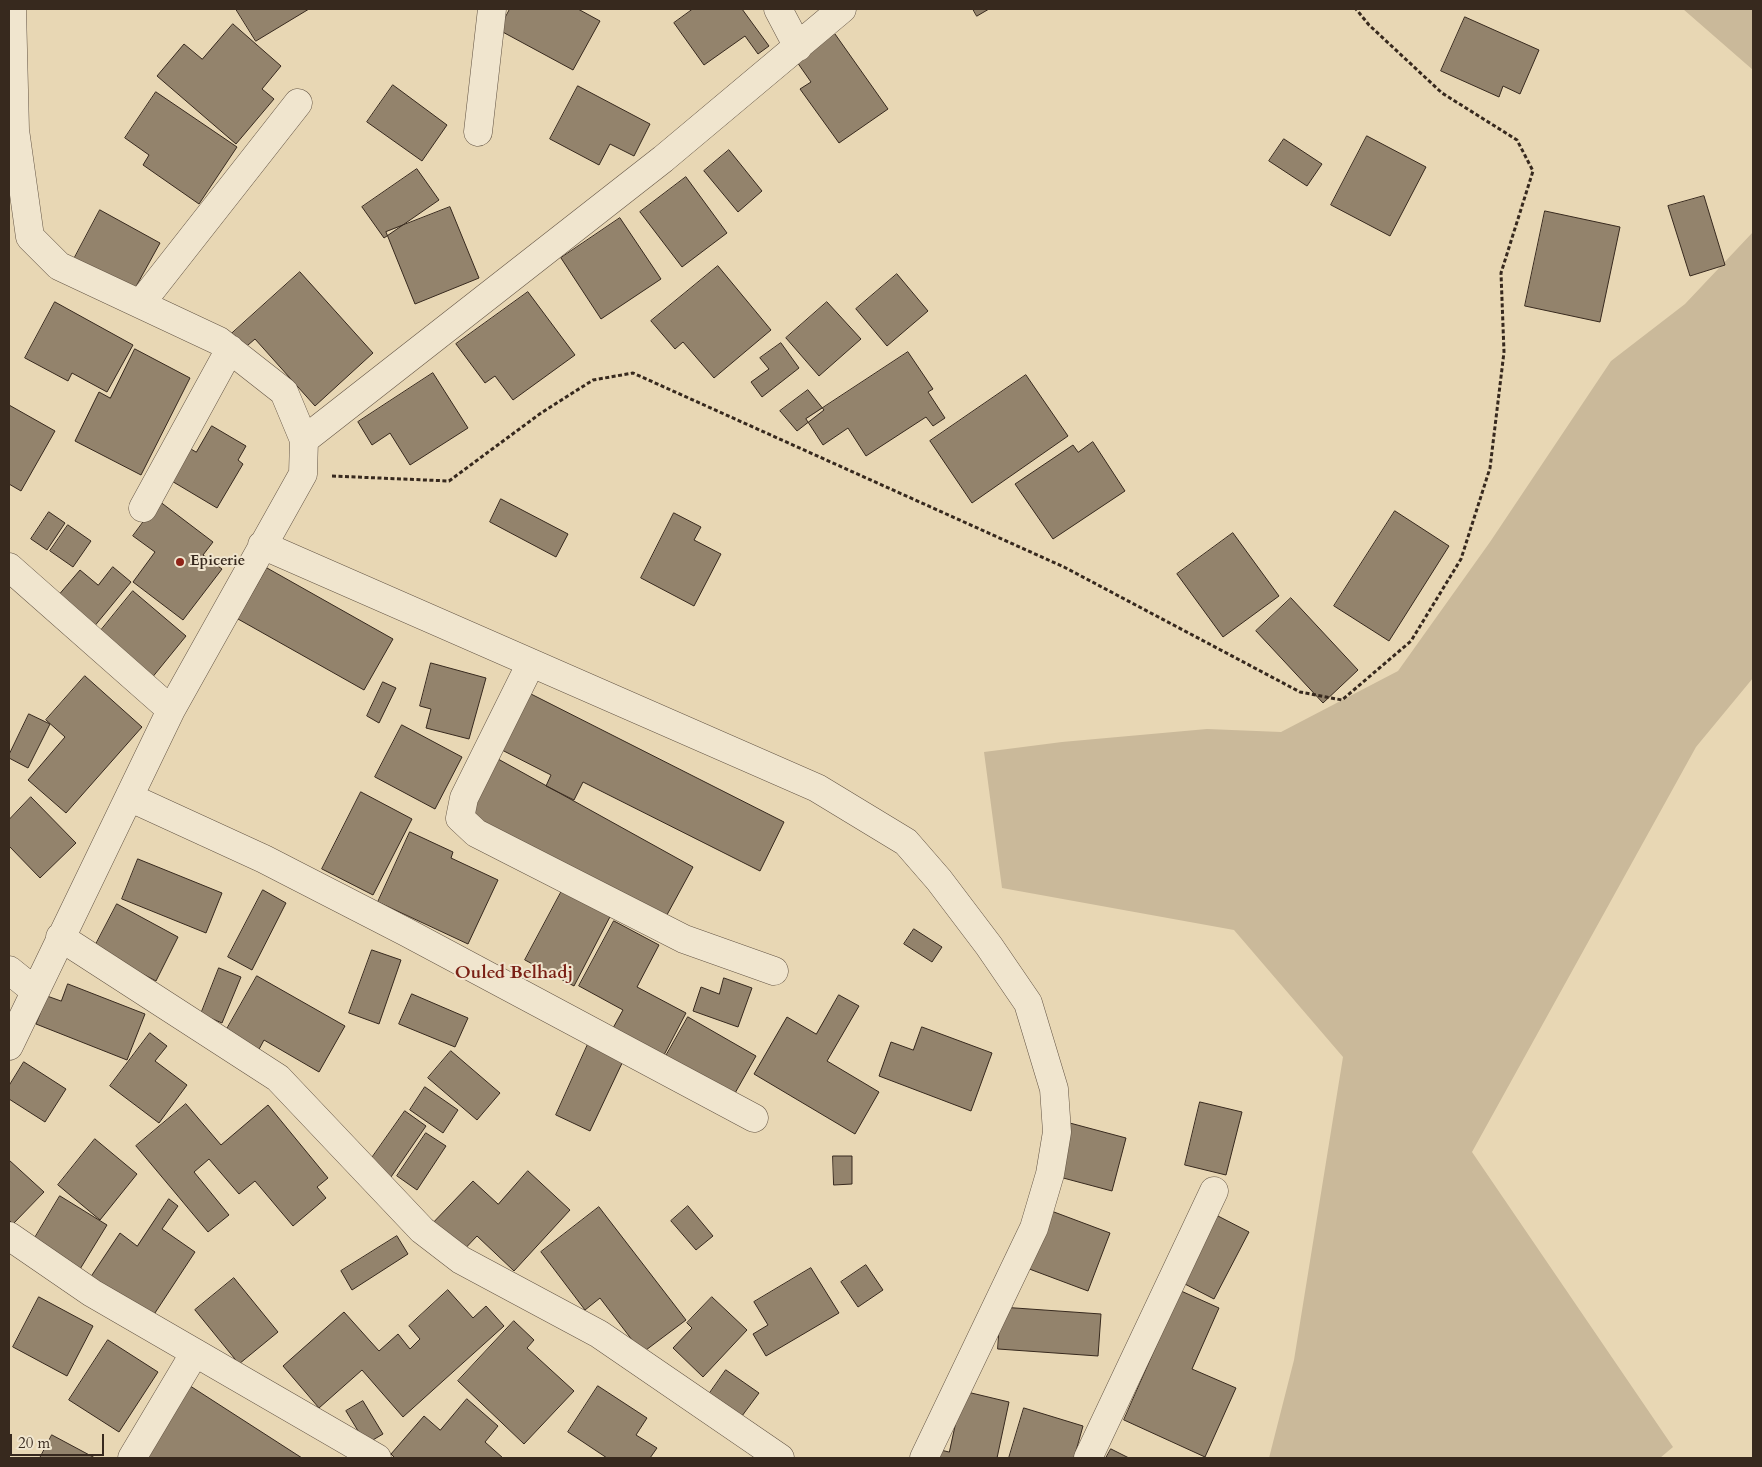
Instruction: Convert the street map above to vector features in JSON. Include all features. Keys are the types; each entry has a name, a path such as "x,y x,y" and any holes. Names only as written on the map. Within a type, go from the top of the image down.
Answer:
{"street":[{"path":"9,1046 60,937 131,798 171,710 303,474 304,440 284,392 230,349 219,341 141,303 59,266 30,237 15,130 12,9"},
{"path":"478,132 492,9"},
{"path":"778,9 798,47"},
{"path":"304,440 663,158 842,9"},
{"path":"141,303 298,103"},
{"path":"142,508 230,349"},
{"path":"262,545 817,788 906,842 939,880 978,931 1028,1003 1054,1089 1057,1132 1050,1174 1034,1228 924,1458"},
{"path":"9,567 171,710"},
{"path":"531,663 464,798 460,818 476,833 684,939 774,971"},
{"path":"131,798 264,860 406,932 754,1118"},
{"path":"60,937 278,1078 422,1230 461,1260 599,1334 780,1458"},
{"path":"9,970 35,991"},
{"path":"1088,1458 1214,1191"},
{"path":"9,1236 92,1293 194,1354 377,1458"},
{"path":"132,1458 194,1354"}],"path":[{"path":"303,474 449,481 541,413 593,380 633,373 1064,567 1300,692 1342,700 1411,641 1461,559 1490,468 1504,352 1501,274 1533,171 1517,140 1442,93 1369,25 1356,9"}],"shaded area":[{"path":"1683,9 1753,9 1753,70"},
{"path":"1753,232 1753,678 1696,747 1472,1152 1673,1447 1660,1458 1269,1458 1294,1360 1343,1057 1234,930 1002,888 984,752 1062,742 1207,729 1281,732 1398,671 1490,542 1611,361 1685,304"}],"building":[{"path":"236,9 309,9 256,41"},
{"path":"510,9 578,9 600,21 573,70 499,30"},
{"path":"693,9 742,9 769,46 758,54 745,36 704,65 674,23"},
{"path":"973,9 989,9 977,16"},
{"path":"1465,17 1539,50 1520,94 1503,86 1499,97 1441,71"},
{"path":"233,24 281,66 262,89 274,99 236,144 157,76 184,44 202,59"},
{"path":"835,34 888,109 839,143 800,89 811,82 797,62"},
{"path":"393,85 447,125 422,161 367,122"},
{"path":"578,86 650,124 634,156 610,144 599,165 550,139"},
{"path":"156,92 237,147 199,204 143,165 149,155 125,138"},
{"path":"1367,136 1426,167 1390,236 1331,205"},
{"path":"1284,139 1322,164 1307,186 1269,161"},
{"path":"729,150 762,191 738,212 704,171"},
{"path":"417,169 439,200 384,238 362,207"},
{"path":"686,177 727,233 682,267 640,212"},
{"path":"1704,196 1725,265 1690,276 1668,206"},
{"path":"450,207 479,278 415,304 386,232"},
{"path":"100,210 160,243 133,292 74,259"},
{"path":"1545,211 1620,227 1600,322 1525,306"},
{"path":"620,218 661,279 601,319 561,258"},
{"path":"718,266 771,330 714,378 683,342 675,349 651,321"},
{"path":"300,272 373,353 315,406 255,339 241,351 228,337"},
{"path":"897,274 928,311 887,346 856,309"},
{"path":"528,292 575,355 513,400 495,376 485,383 456,344"},
{"path":"55,302 133,345 107,392 72,373 68,381 25,358"},
{"path":"827,302 861,339 819,376 786,338"},
{"path":"781,343 799,368 762,397 751,382 769,369 760,358"},
{"path":"135,349 190,378 141,475 75,441 99,392 110,398"},
{"path":"908,352 933,389 928,392 945,418 933,426 926,417 866,456 848,428 823,445 806,419"},
{"path":"433,373 468,428 410,465 390,433 372,445 358,422"},
{"path":"1026,375 1068,436 972,503 930,441"},
{"path":"808,390 824,410 797,431 780,411"},
{"path":"9,405 55,431 21,491 9,484"},
{"path":"212,426 246,446 238,460 243,464 217,508 165,477 184,445 196,452"},
{"path":"1093,442 1125,491 1053,539 1015,484 1073,445 1078,452"},
{"path":"501,499 568,534 556,557 490,522"},
{"name":"Epicerie","path":"159,501 213,542 203,555 222,569 183,620 133,582 155,552 133,536"},
{"path":"1395,511 1449,546 1389,641 1334,606"},
{"path":"49,512 65,523 47,550 31,539"},
{"path":"674,513 701,527 694,540 721,554 694,606 641,578"},
{"path":"68,525 91,541 73,567 50,551"},
{"path":"1233,533 1279,596 1223,637 1177,574"},
{"path":"113,567 131,582 93,628 57,597 80,570 98,585"},
{"path":"267,568 393,639 364,690 238,619"},
{"path":"133,591 186,636 151,679 98,634"},
{"path":"1291,598 1358,670 1323,703 1256,631"},
{"path":"431,663 486,678 469,739 426,728 431,709 420,706"},
{"path":"85,676 142,727 66,813 28,780 65,737 46,720"},
{"path":"383,682 396,688 379,723 367,716"},
{"path":"527,692 784,822 760,871 583,782 574,800 546,786 551,775 498,748"},
{"path":"29,714 50,724 28,768 9,758 9,755"},
{"path":"402,725 462,757 435,809 375,777"},
{"path":"498,759 693,867 662,924 467,816"},
{"path":"361,792 412,819 373,895 322,869"},
{"path":"31,797 76,843 40,878 9,846 9,820"},
{"path":"410,832 453,852 451,858 498,880 468,944 378,902"},
{"path":"138,859 222,893 206,933 122,899"},
{"path":"565,885 613,911 574,986 525,960"},
{"path":"263,890 286,903 252,970 228,957"},
{"path":"117,904 178,937 156,981 94,948"},
{"path":"614,921 659,945 637,987 686,1013 664,1055 613,1028 623,1010 579,986"},
{"path":"914,929 942,947 932,962 904,944"},
{"path":"372,950 401,960 379,1024 349,1013"},
{"path":"219,968 241,977 222,1023 201,1014"},
{"path":"257,976 345,1026 319,1072 264,1040 256,1055 223,1036"},
{"path":"724,978 752,988 738,1027 693,1011 701,987 719,994"},
{"path":"68,984 145,1014 127,1060 36,1024 47,996 61,1001"},
{"path":"412,994 468,1018 455,1047 399,1024"},
{"path":"839,995 859,1006 827,1061 879,1092 855,1134 754,1074 787,1017 816,1034"},
{"path":"688,1017 756,1056 730,1102 662,1063"},
{"path":"922,1027 992,1053 971,1111 879,1076 891,1042 913,1050"},
{"path":"150,1033 167,1046 155,1061 187,1085 159,1123 110,1086"},
{"path":"589,1042 624,1059 590,1131 556,1115"},
{"path":"451,1051 500,1093 477,1120 428,1078"},
{"path":"24,1062 66,1089 45,1122 9,1099 9,1086"},
{"path":"425,1087 458,1110 443,1133 410,1110"},
{"path":"1200,1102 1242,1112 1226,1175 1185,1165"},
{"path":"186,1104 221,1145 268,1105 328,1178 317,1187 326,1198 293,1226 255,1181 239,1194 209,1159 194,1172 229,1215 208,1232 136,1146"},
{"path":"405,1111 426,1126 391,1177 369,1162"},
{"path":"1066,1122 1126,1138 1112,1191 1052,1175"},
{"path":"426,1133 446,1146 417,1190 397,1176"},
{"path":"95,1139 137,1174 100,1220 58,1185"},
{"path":"833,1156 852,1156 852,1184 834,1185"},
{"path":"9,1160 44,1192 13,1224 9,1220"},
{"path":"528,1171 570,1210 514,1271 477,1236 458,1256 428,1228 473,1181 498,1204"},
{"path":"60,1196 107,1225 77,1274 30,1246"},
{"path":"169,1199 178,1206 162,1229 195,1252 151,1319 90,1278 120,1233 137,1246"},
{"path":"688,1206 713,1236 696,1250 671,1221"},
{"path":"599,1207 686,1320 642,1353 600,1298 585,1310 541,1252"},
{"path":"1046,1209 1110,1233 1088,1291 1024,1267"},
{"path":"1216,1215 1249,1232 1214,1299 1181,1282"},
{"path":"397,1236 408,1254 352,1290 341,1271"},
{"path":"866,1265 883,1290 858,1307 841,1282"},
{"path":"811,1268 839,1313 766,1356 753,1334 768,1325 754,1302"},
{"path":"234,1278 278,1332 239,1364 195,1310"},
{"path":"448,1290 473,1318 486,1306 504,1326 403,1417 362,1370 319,1408 283,1366 344,1312 379,1351 398,1334 410,1349 420,1339 409,1326"},
{"path":"1181,1291 1219,1308 1192,1369 1236,1388 1205,1457 1124,1420"},
{"path":"39,1297 93,1326 67,1376 13,1347"},
{"path":"712,1297 747,1330 703,1377 673,1348 692,1328 687,1323"},
{"path":"1001,1307 1101,1314 1098,1356 998,1349"},
{"path":"514,1321 534,1340 527,1348 574,1391 524,1444 458,1381"},
{"path":"108,1340 158,1372 119,1432 69,1400"},
{"path":"726,1370 759,1393 739,1420 707,1397"},
{"path":"184,1382 302,1458 134,1458"},
{"path":"598,1386 647,1418 636,1435 657,1448 650,1458 607,1458 568,1432"},
{"path":"963,1391 1009,1402 997,1458 930,1458 932,1448 949,1452"},
{"path":"467,1399 498,1426 485,1442 503,1458 395,1458 391,1454 424,1416 440,1430"},
{"path":"363,1401 383,1434 366,1444 346,1411"},
{"path":"1024,1408 1083,1426 1074,1458 1009,1458"},
{"path":"52,1435 95,1458 40,1458"},
{"path":"1111,1449 1129,1458 1106,1458"}],"place":[{"name":"Epicerie","path":"180,562"}],"district":[{"name":"Ouled Belhadj","path":"514,974"}]}
